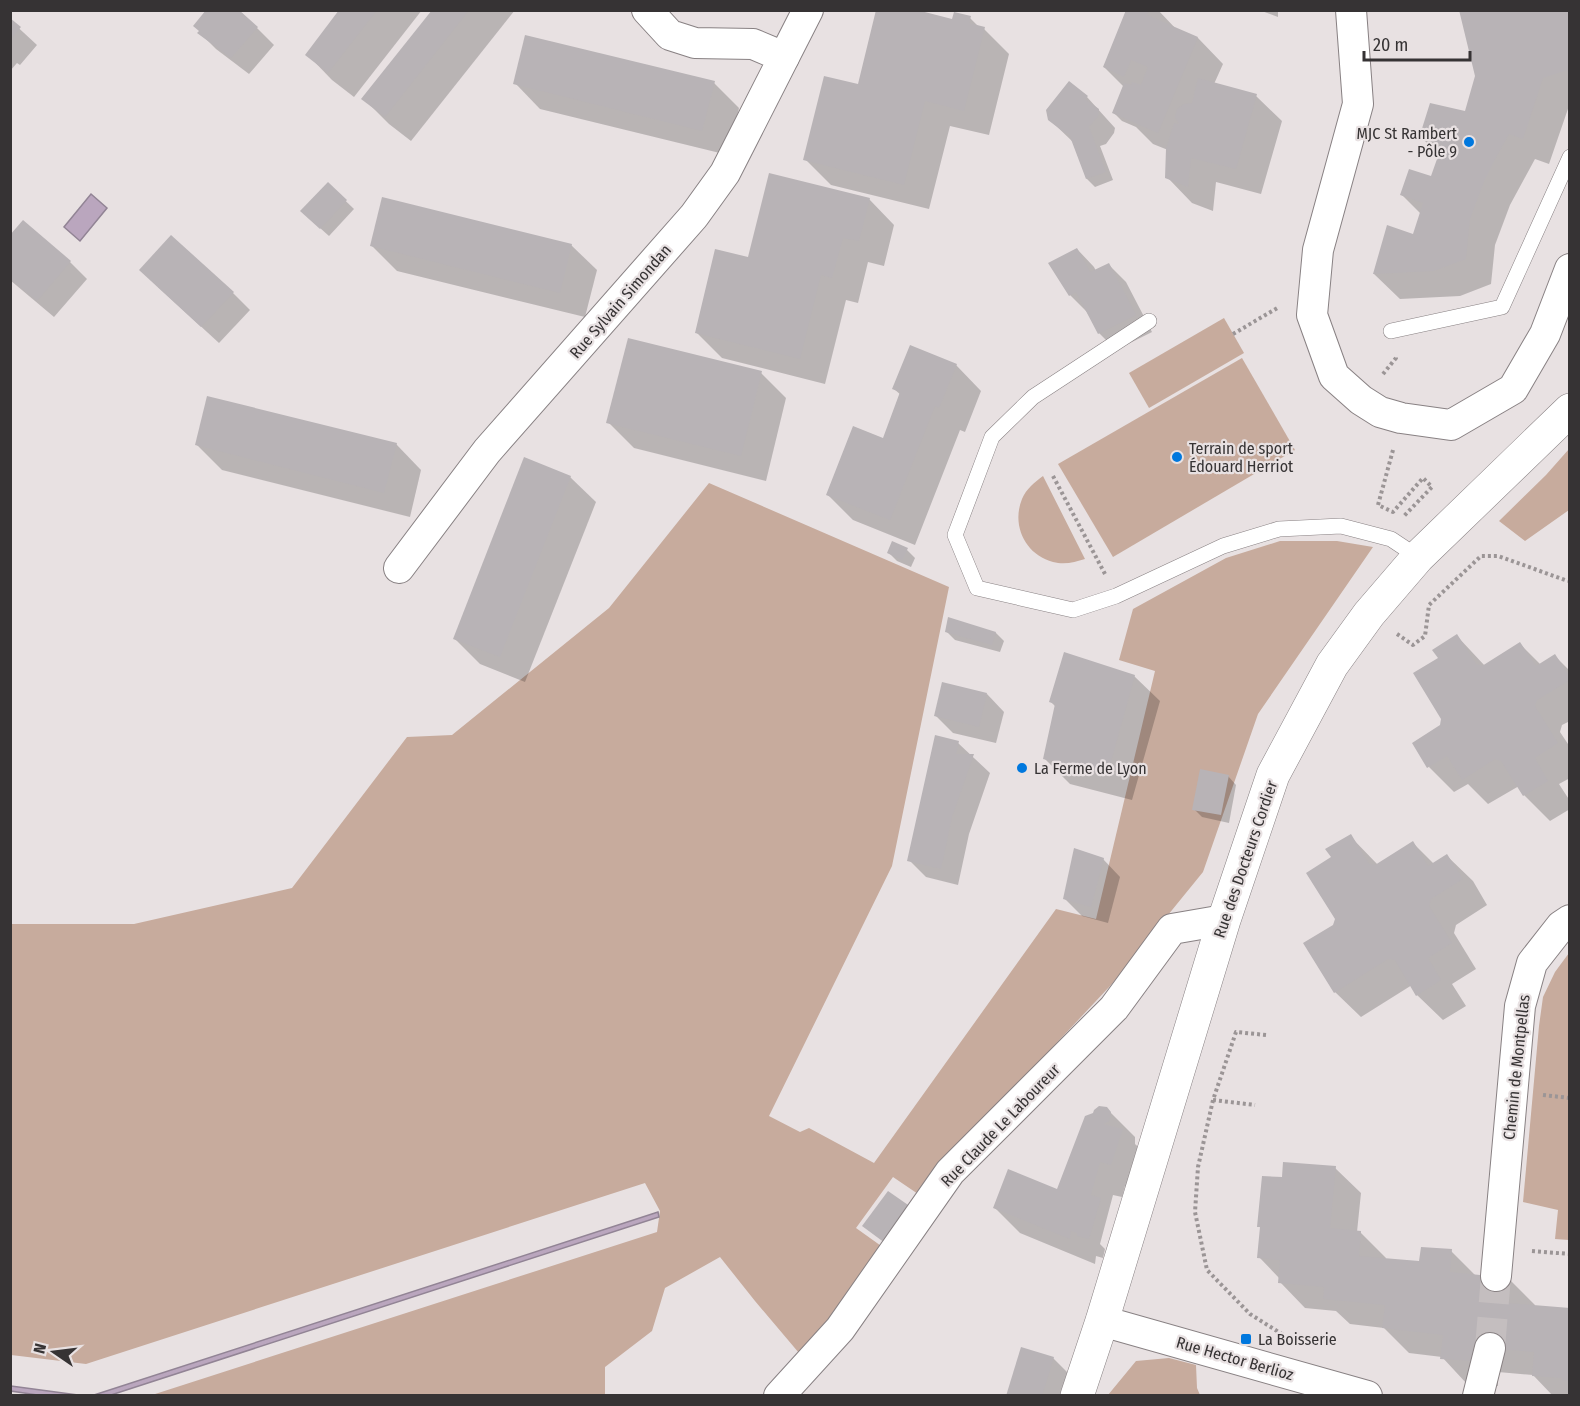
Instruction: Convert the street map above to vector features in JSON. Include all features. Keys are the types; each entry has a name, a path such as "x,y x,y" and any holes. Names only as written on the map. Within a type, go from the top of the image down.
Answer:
{"street":[{"path":"647,10 670,34 695,43 753,44 784,57"},
{"name":"Rue Sylvain Simondan","path":"399,568 487,451 694,216 725,173 808,10"},
{"path":"1351,10 1358,104 1318,250 1312,315 1334,376 1361,400 1380,412 1401,418 1451,425 1513,389 1545,334 1569,269"},
{"name":"Rue des Docteurs Cordier","path":"1077,1395 1102,1321 1224,920 1273,775 1332,665 1370,614 1418,557 1569,410"},
{"name":"Rue Claude Le Laboureur","path":"779,1395 840,1329 950,1172 1114,1008 1172,929 1224,920"},
{"name":"Chemin de Montpellas","path":"1496,1276 1520,1006 1532,963 1561,926 1569,920"},
{"name":"Rue Hector Berlioz","path":"1102,1321 1367,1395"},
{"path":"1478,1395 1490,1348"}],"lane":[{"path":"1391,331 1502,307 1569,157"},
{"path":"1149,321 1033,397 992,437 955,535 978,588 1072,610 1116,596 1223,546 1279,529 1341,526 1391,539 1418,557"}],"path":[{"path":"1233,334 1314,286"},
{"path":"1401,418 1378,505 1393,512 1423,478 1432,487 1401,519"},
{"path":"1053,476 1116,596"},
{"path":"1413,645 1425,636 1428,604 1481,556 1498,556 1568,581"},
{"path":"1266,1035 1236,1032 1213,1100 1198,1167 1195,1212 1207,1270 1250,1314 1305,1348 1298,1376"},
{"path":"1213,1100 1255,1104"}],"shaded area":[{"path":"91,194 107,208 80,241 64,227"},
{"path":"1224,318 1244,353 1149,408 1129,373"},
{"name":"Terrain de sport Édouard Herriot","path":"1242,358 1295,450 1113,557 1058,464"},
{"path":"1569,449 1569,510 1525,541 1499,521"},
{"path":"1043,476 1085,559 1066,563 1053,562 1035,553 1023,538 1018,519 1022,499 1028,489"},
{"path":"709,483 949,587 892,866 769,1116 800,1132 809,1128 874,1163 1056,909 1096,919 1155,671 1119,660 1133,609 1226,558 1280,541 1337,541 1373,547 1258,714 1203,872 1111,985 945,1162 921,1196 893,1177 856,1228 884,1248 828,1325 799,1353 720,1257 665,1288 652,1331 605,1367 605,1395 152,1395 657,1232 660,1211 645,1183 86,1364 11,1355 11,924 134,924 292,888 407,737 452,735 609,608"},
{"path":"1569,953 1569,1240 1555,1239 1558,1210 1523,1202 1543,997 1555,972"},
{"path":"658,1212 659,1217 111,1395 94,1395"},
{"path":"1169,1358 1196,1365 1197,1388 1200,1395 1108,1395 1136,1361"},
{"path":"10,1386 78,1395 44,1396 11,1391"}],"building":[{"path":"206,10 239,10 258,27 231,58 197,33 199,31 193,26"},
{"path":"339,10 377,10 328,73 305,55"},
{"path":"432,10 469,10 385,117 361,99"},
{"path":"876,10 917,10 952,19 954,12 971,16 969,23 985,27 964,111 925,101 904,185 803,160 824,76 858,84"},
{"path":"1126,10 1149,10 1147,15 1198,37 1158,133 1112,113 1124,83 1131,85 1132,82 1141,85 1148,67 1131,60 1124,77 1103,67"},
{"name":"MJC St Rambert - Pôle 9","path":"1459,10 1570,10 1570,75 1567,70 1543,78 1523,139 1509,134 1485,179 1470,219 1466,259 1434,271 1373,274 1387,225 1413,234 1423,203 1400,195 1409,169 1431,176 1442,145 1419,138 1430,103 1465,111 1475,76"},
{"path":"10,18 21,27 10,40"},
{"path":"525,35 715,81 702,131 513,84"},
{"path":"1198,78 1257,94 1236,169 1191,158 1188,187 1165,178 1166,149 1174,123 1179,124 1175,117 1177,109 1184,104 1192,103"},
{"path":"1069,81 1088,96 1085,99 1099,109 1098,116 1089,127 1106,172 1086,179 1069,134 1048,120 1046,110"},
{"path":"769,173 870,198 859,241 843,238 832,278 821,275 800,359 695,333 715,249 748,257"},
{"path":"328,182 347,200 320,229 300,211"},
{"path":"382,197 572,244 560,293 370,246"},
{"path":"23,220 71,261 37,301 10,279 10,235"},
{"path":"171,235 234,292 201,327 139,270"},
{"path":"1077,248 1090,272 1109,263 1136,315 1098,334 1076,292 1069,296 1048,263"},
{"path":"628,338 762,371 741,456 606,423"},
{"path":"910,345 957,364 939,408 935,406 890,520 826,495 853,426 883,438 900,392 892,389"},
{"path":"207,396 397,443 384,493 195,445"},
{"path":"524,457 571,476 500,657 453,639"},
{"path":"892,541 908,548 902,560 887,553"},
{"path":"948,617 996,632 992,645 945,632"},
{"path":"1457,634 1476,664 1482,666 1520,642 1536,666 1555,654 1570,677 1570,680 1537,700 1535,706 1558,743 1535,758 1548,781 1523,796 1501,761 1495,759 1462,780 1447,756 1427,768 1412,743 1440,725 1441,719 1413,673 1438,658 1432,650"},
{"path":"1064,652 1135,675 1107,776 1043,759 1055,704 1049,702"},
{"path":"942,682 987,693 979,727 934,716"},
{"path":"935,735 959,741 956,754 974,754 952,817 941,869 907,861"},
{"path":"1200,769 1229,775 1221,815 1192,810"},
{"path":"1351,834 1369,864 1375,865 1413,841 1428,866 1447,854 1463,879 1431,899 1429,906 1452,943 1428,958 1441,980 1416,996 1395,960 1388,959 1334,993 1303,943 1333,925 1335,919 1306,873 1331,857 1325,849"},
{"path":"1074,848 1104,858 1091,907 1063,899"},
{"path":"1099,1106 1107,1107 1111,1112 1109,1121 1103,1124 1123,1129 1111,1165 1100,1162 1091,1195 1101,1198 1089,1239 1077,1236 1077,1233 1071,1231 1070,1239 993,1208 1008,1169 1057,1189 1085,1116 1093,1113"},
{"path":"1283,1162 1336,1166 1330,1228 1361,1231 1359,1256 1419,1261 1421,1247 1452,1249 1450,1272 1510,1278 1508,1303 1570,1308 1570,1381 1562,1380 1562,1378 1532,1376 1534,1352 1473,1347 1473,1361 1440,1359 1443,1335 1382,1328 1385,1305 1323,1299 1324,1287 1278,1283 1280,1260 1257,1258 1260,1227 1257,1227 1262,1176 1282,1177"},
{"path":"888,1191 911,1207 885,1243 862,1226"},
{"path":"1021,1347 1054,1357 1042,1396 1006,1396"}],"tunnel":[{"path":"1490,1348 1496,1276"}],"place":[{"name":"MJC St Rambert - Pôle 9","path":"1469,142"},
{"name":"Terrain de sport Édouard Herriot","path":"1177,457"},
{"name":"La Ferme de Lyon","path":"1022,768"},
{"name":"La Boisserie","path":"1246,1339"}]}
